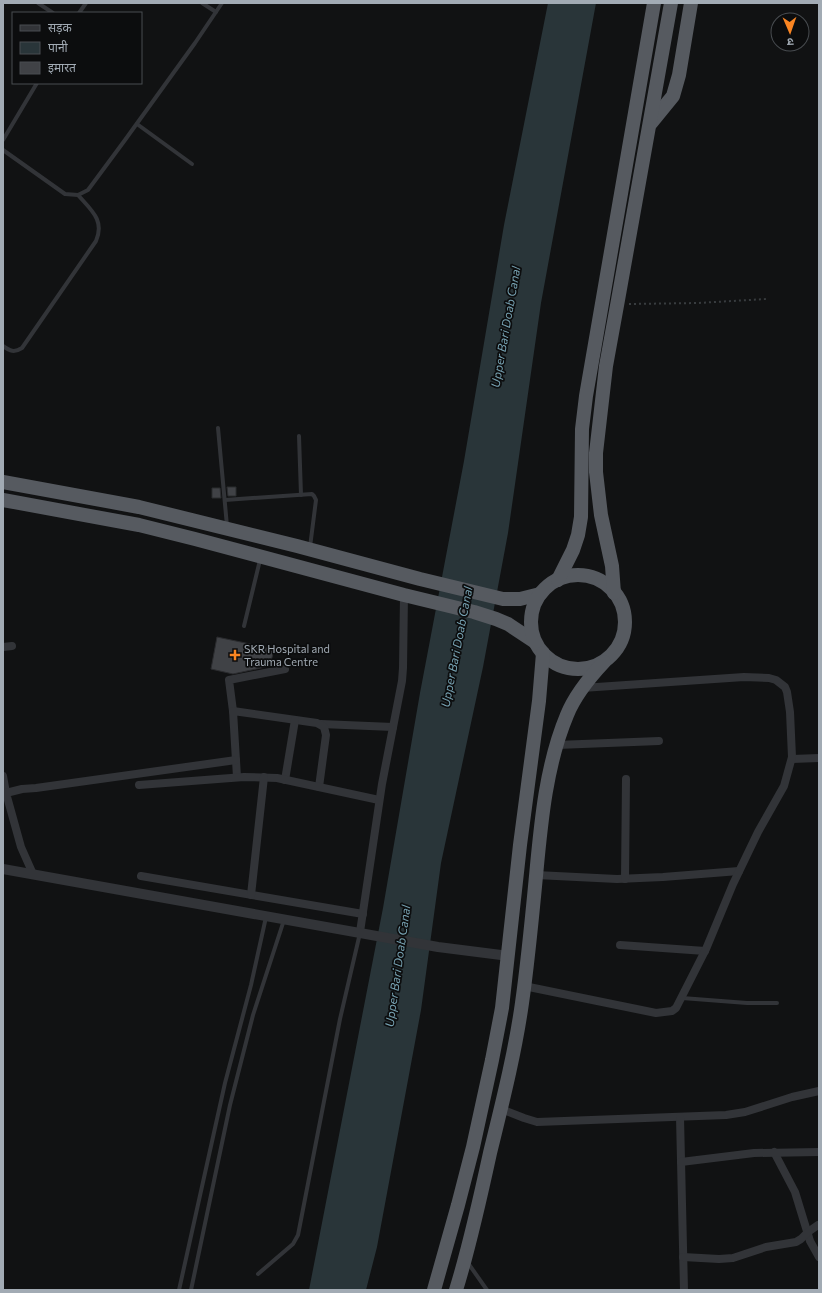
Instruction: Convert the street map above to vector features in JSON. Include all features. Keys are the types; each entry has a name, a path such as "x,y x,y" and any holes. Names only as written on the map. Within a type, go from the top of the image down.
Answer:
{"highway":[{"path":"558,580 573,550 578,535 581,517 582,428 592,352 604,296 654,3"},
{"path":"614,593 612,566 601,515 596,472 596,453 606,366 671,3"},
{"path":"650,125 673,96 679,74 690,3"},
{"path":"3,482 139,507 503,599 520,599 540,594"},
{"path":"3,500 139,525 195,538 410,597 474,612 508,624 539,647 551,661 572,669 594,667 604,662"},
{"path":"434,1290 473,1147 502,1008 520,845 539,701 539,647 532,630 531,617 534,605 540,594 549,586 558,580 568,577 588,577 607,585 614,593 621,604 625,616 625,630 621,642 614,653 604,662 582,688 567,715 550,771 540,827 524,986 518,1026 501,1109 465,1259 456,1290"}],"street":[{"path":"360,932 380,800 402,681 410,597"},
{"path":"3,647 12,646"},
{"path":"237,777 233,711 229,680 285,669"},
{"path":"524,986 656,1013 672,1011 676,1008 705,951 758,832 784,786 792,759 790,712 787,692 785,686 776,680 769,678 744,677 582,688"},
{"path":"233,711 321,724 393,727"},
{"path":"285,780 295,720"},
{"path":"319,787 326,735 324,727 321,724"},
{"path":"557,745 659,741"},
{"path":"792,759 819,758"},
{"path":"6,793 22,789 236,760"},
{"path":"3,776 6,793 21,847 33,874"},
{"path":"139,785 237,777 264,777 380,800"},
{"path":"251,895 264,777"},
{"path":"625,879 626,780"},
{"path":"3,869 266,917 373,934 438,947 508,956"},
{"path":"536,875 625,879 740,871"},
{"path":"141,876 363,914"},
{"path":"620,945 705,951"},
{"path":"501,1109 537,1122 736,1114 819,1091"},
{"path":"680,1116 684,1290"},
{"path":"774,1152 795,1192 810,1241 819,1257"},
{"path":"681,1162 754,1153 819,1152"},
{"path":"683,1257 733,1258 766,1247 796,1242 818,1224"}],"lane":[{"path":"38,3 52,12"},
{"path":"80,12 86,3"},
{"path":"202,3 216,12"},
{"path":"3,150 65,194 78,195 88,190 137,124 222,3"},
{"path":"3,140 35,84"},
{"path":"137,124 192,164"},
{"path":"3,346 10,351 22,348 96,241 99,234 98,221 96,216 78,195"},
{"path":"218,428 228,529"},
{"path":"299,436 301,495"},
{"path":"225,500 312,494 316,500 310,550"},
{"path":"244,626 261,557"},
{"path":"179,1290 232,1059 252,985 266,917"},
{"path":"191,1290 230,1105 253,1015 284,920"},
{"path":"258,1274 293,1244 298,1235 340,1019 360,932"},
{"path":"682,998 777,1003"},
{"path":"232,1059 242,1061"},
{"path":"208,1162 218,1165"},
{"path":"465,1259 486,1290"}],"path":[{"path":"618,303 663,304 766,299"}],"water":[{"name":"Upper Bari Doab Canal","path":"548,3 596,3 541,303 508,533 483,667 441,863 421,1010 377,1247 366,1290 309,1290 383,908 420,693 464,461 504,225"}],"building":[{"path":"227,487 236,487 236,496 228,496"},
{"path":"212,488 220,488 221,498 212,498"},
{"path":"217,637 274,649 270,666 233,674 211,669"}],"place":[{"name":"SKR Hospital and Trauma Centre","path":"235,655"}]}
